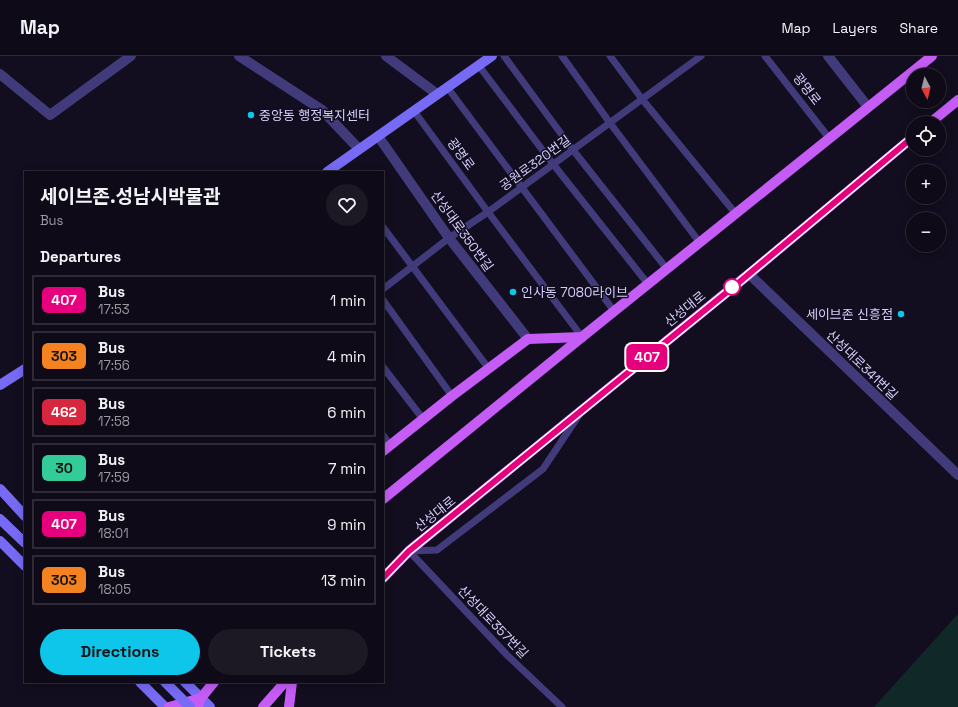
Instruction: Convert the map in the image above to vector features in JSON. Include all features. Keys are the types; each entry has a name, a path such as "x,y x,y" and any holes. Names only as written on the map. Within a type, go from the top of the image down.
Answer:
{"main road":[{"path":"330,171 340,168 360,149 492,56"},
{"path":"384,498 582,336 932,56"},
{"path":"939,116 958,100"},
{"name":"산성대로","path":"384,577 409,551 749,274 906,144"},
{"path":"387,448 422,419 528,339 582,336"},
{"path":"0,385 24,370"},
{"path":"0,488 24,515"},
{"path":"0,519 24,542"},
{"path":"0,541 24,565"},
{"path":"141,683 165,707"},
{"path":"166,683 190,707"},
{"path":"186,683 199,702 210,707"},
{"path":"169,707 199,702 213,683"},
{"path":"263,707 284,683"},
{"path":"289,707 292,683"}],"street":[{"path":"0,74 50,115 131,56"},
{"path":"240,56 322,110 360,149"},
{"path":"386,56 437,94"},
{"path":"828,56 868,107"},
{"name":"산성대로350번길","path":"378,136 449,238 528,339"},
{"name":"산성대로341번길","path":"749,274 958,475"}],"lane":[{"path":"504,56 573,150 667,269"},
{"path":"562,56 700,243"},
{"path":"610,56 642,99 736,214"},
{"name":"공원로320번길","path":"384,288 449,238 488,212 701,56"},
{"name":"광명로","path":"765,56 829,138"},
{"path":"479,66 648,284"},
{"path":"447,88 614,311"},
{"name":"광명로","path":"414,111 488,212"},
{"path":"488,212 582,336"},
{"path":"384,228 489,369"},
{"path":"384,301 452,396"},
{"path":"384,368 422,419"},
{"path":"409,551 437,550 543,469 583,409"},
{"path":"384,438 387,448"},
{"name":"산성대로357번길","path":"409,551 507,655 562,707"}],"green space":[{"path":"958,614 958,707 874,707"}],"bus line":[{"name":"407","path":"384,577 409,551 737,284 906,143"}],"place":[{"name":"중앙동 행정복지센터","path":"251,115"},
{"name":"인사동 7080라이브","path":"513,292"},
{"name":"세이브존 신흥점","path":"901,314"}]}
